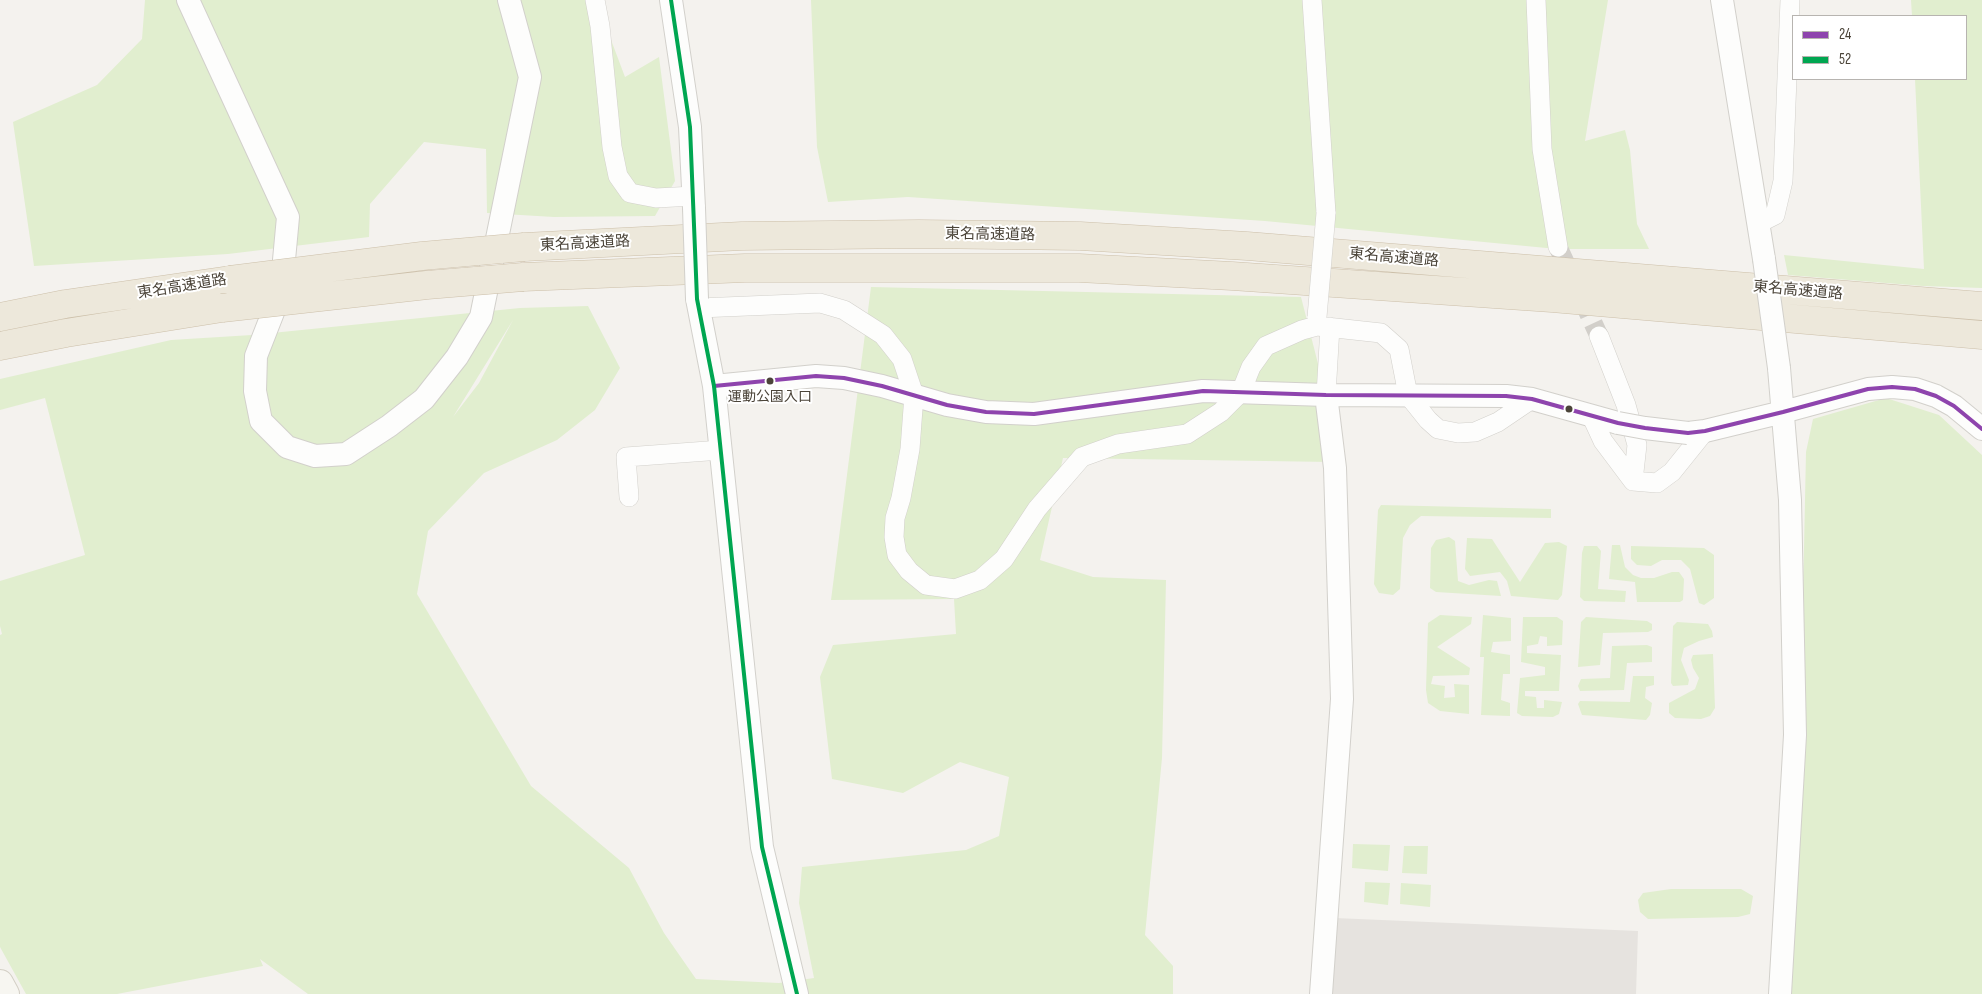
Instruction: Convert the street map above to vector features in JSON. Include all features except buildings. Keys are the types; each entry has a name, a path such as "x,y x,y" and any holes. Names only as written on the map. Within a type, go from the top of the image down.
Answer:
{"highway":[{"name":"東名高速道路","path":"0,318 65,304 230,280 524,247 742,236 919,234 1080,236 1257,247 1982,306"},
{"name":"東名高速道路","path":"0,346 222,308 427,285 523,277 745,268 1079,268 1232,276 1552,298 1982,335"},
{"path":"0,313 65,304"},
{"path":"0,362 175,316"}],"main road":[{"path":"0,983 6,994"}],"street":[{"path":"188,0 288,217 281,292 256,356 255,391 261,421 287,447 315,456 346,454 424,399 457,356 481,316 530,77 509,0"},
{"path":"596,0 612,147 618,176 630,193 694,202"},
{"path":"671,0 690,127 698,303 714,386 762,847 798,994"},
{"path":"1312,0 1326,213 1322,324 1326,396 1335,468 1342,700 1321,994"},
{"path":"1536,0 1542,148 1558,247"},
{"path":"1722,0 1764,259 1779,368 1790,500 1795,736 1780,994"},
{"path":"1758,223 1775,215 1783,181 1790,0"},
{"path":"698,303 820,303 844,310 882,335 902,359 914,395 910,449 901,498 895,518 894,537 897,555 909,571 926,585 955,589 980,580 1004,559 1038,509 1082,457 1118,444 1187,434 1221,412 1241,392 1250,367 1266,346 1302,330 1322,324 1381,333 1400,349 1408,395 1428,420 1438,429 1458,433 1475,432 1498,422 1532,399"},
{"path":"1598,336 1626,405 1637,445 1633,481"},
{"path":"714,386 816,376 844,378 947,405 986,412 1034,414 1203,391 1326,396 1506,396 1532,399 1618,423 1661,430 1697,432 1783,412 1868,388 1892,386 1914,389 1936,396 1954,406 1982,429"},
{"path":"1591,415 1603,441 1633,481 1657,483 1672,472 1697,432"},
{"path":"629,497 626,457 720,450"}],"green space":[{"path":"145,0 596,0 625,77 659,57 675,181 655,216 554,217 487,213 486,149 424,142 370,204 369,237 228,254 34,266 13,122 97,85 142,39"},
{"path":"811,0 1608,0 1585,141 1625,130 1630,150 1637,224 1649,249 1557,249 1265,221 908,197 828,202 817,147"},
{"path":"1911,0 1982,0 1982,288 1923,286 1788,275 1784,255 1924,269 1915,80 1967,80 1967,15 1912,15"},
{"path":"871,287 1301,297 1326,395 1332,462 1063,458 1040,560 1093,577 1166,580 1162,758 1145,935 1173,966 1173,994 308,994 260,959 263,966 117,994 26,994 0,947 0,635 2,634 0,626 0,581 85,555 45,398 0,410 0,379 171,340 252,335 520,308 588,306 620,368 595,410 557,440 484,473 428,531 417,594 531,786 629,868 664,933 696,979 779,983 814,978 799,903 802,867 966,850 999,836 1009,777 960,762 903,793 832,779 820,677 833,645 956,634 954,599 831,600","holes":["513,320 479,383 453,417"]},
{"path":"1886,398 1939,415 1982,455 1982,994 1777,994 1801,692 1806,452 1813,419"},
{"path":"1381,505 1551,509 1551,518 1421,516 1410,525 1403,538 1400,589 1393,595 1379,593 1374,584 1378,510"},
{"path":"1449,537 1455,541 1458,581 1469,585 1489,580 1497,581 1501,596 1436,592 1430,588 1431,548 1436,540"},
{"path":"1467,538 1492,539 1520,582 1545,543 1559,542 1567,546 1562,595 1558,600 1511,596 1507,581 1500,572 1470,576 1465,569"},
{"path":"1612,545 1620,545 1625,567 1633,575 1641,578 1654,578 1672,572 1679,572 1684,579 1683,600 1680,602 1637,602 1635,582 1609,579"},
{"path":"1584,546 1597,546 1601,551 1598,589 1626,591 1625,602 1584,601 1580,597"},
{"path":"1631,546 1704,548 1714,555 1714,598 1704,605 1699,603 1690,569 1681,560 1662,560 1651,566 1637,565 1631,559"},
{"path":"1440,615 1472,617 1471,624 1437,647 1470,668 1469,675 1433,676 1431,684 1445,686 1444,698 1455,697 1454,684 1469,685 1469,714 1440,711 1428,703 1426,690 1428,623"},
{"path":"1483,615 1511,618 1511,641 1493,642 1491,652 1510,655 1510,674 1503,674 1501,700 1510,703 1510,716 1481,715 1484,657 1480,657"},
{"path":"1523,617 1557,617 1563,621 1562,645 1547,646 1547,637 1540,636 1538,644 1527,646 1527,653 1561,655 1559,691 1525,691 1525,696 1536,697 1537,708 1544,708 1544,700 1562,702 1559,714 1553,717 1522,716 1517,713 1520,678 1545,675 1545,667 1521,662"},
{"path":"1586,617 1647,621 1652,624 1652,630 1648,632 1603,633 1600,665 1578,667 1581,622"},
{"path":"1677,622 1708,624 1713,637 1684,648 1681,660 1689,680 1688,685 1673,686 1671,683 1673,626"},
{"path":"1647,645 1652,647 1652,662 1627,663 1624,690 1580,691 1578,686 1581,679 1610,678 1612,646"},
{"path":"1713,654 1715,708 1710,716 1701,719 1675,718 1669,713 1669,703 1695,689 1699,678 1693,668 1691,660 1693,655"},
{"path":"1633,676 1654,676 1654,685 1646,687 1645,698 1652,703 1650,715 1646,720 1582,715 1578,704 1580,701 1630,702"},
{"path":"1353,844 1390,845 1388,871 1352,868"},
{"path":"1404,846 1428,846 1427,874 1402,873"},
{"path":"1365,882 1390,883 1388,905 1364,902"},
{"path":"1401,883 1431,885 1430,907 1400,904"},
{"path":"1671,889 1741,889 1753,896 1750,914 1738,917 1648,919 1640,912 1638,900 1643,893"}],"shaded area":[{"path":"1335,918 1638,931 1636,994 1332,994"}],"tunnel":[{"path":"1558,247 1599,336"}],"transit line":[{"name":"52","path":"671,0 690,127 697,299 714,386 762,847 797,994"},
{"name":"24","path":"714,386 816,376 844,378 882,386 947,405 986,412 1034,414 1203,391 1326,395 1506,396 1532,399 1618,423 1688,433 1705,431 1783,412 1868,389 1892,387 1915,389 1936,396 1954,406 1982,429"}],"place":[{"name":"運動公園入口","path":"770,381"}]}
